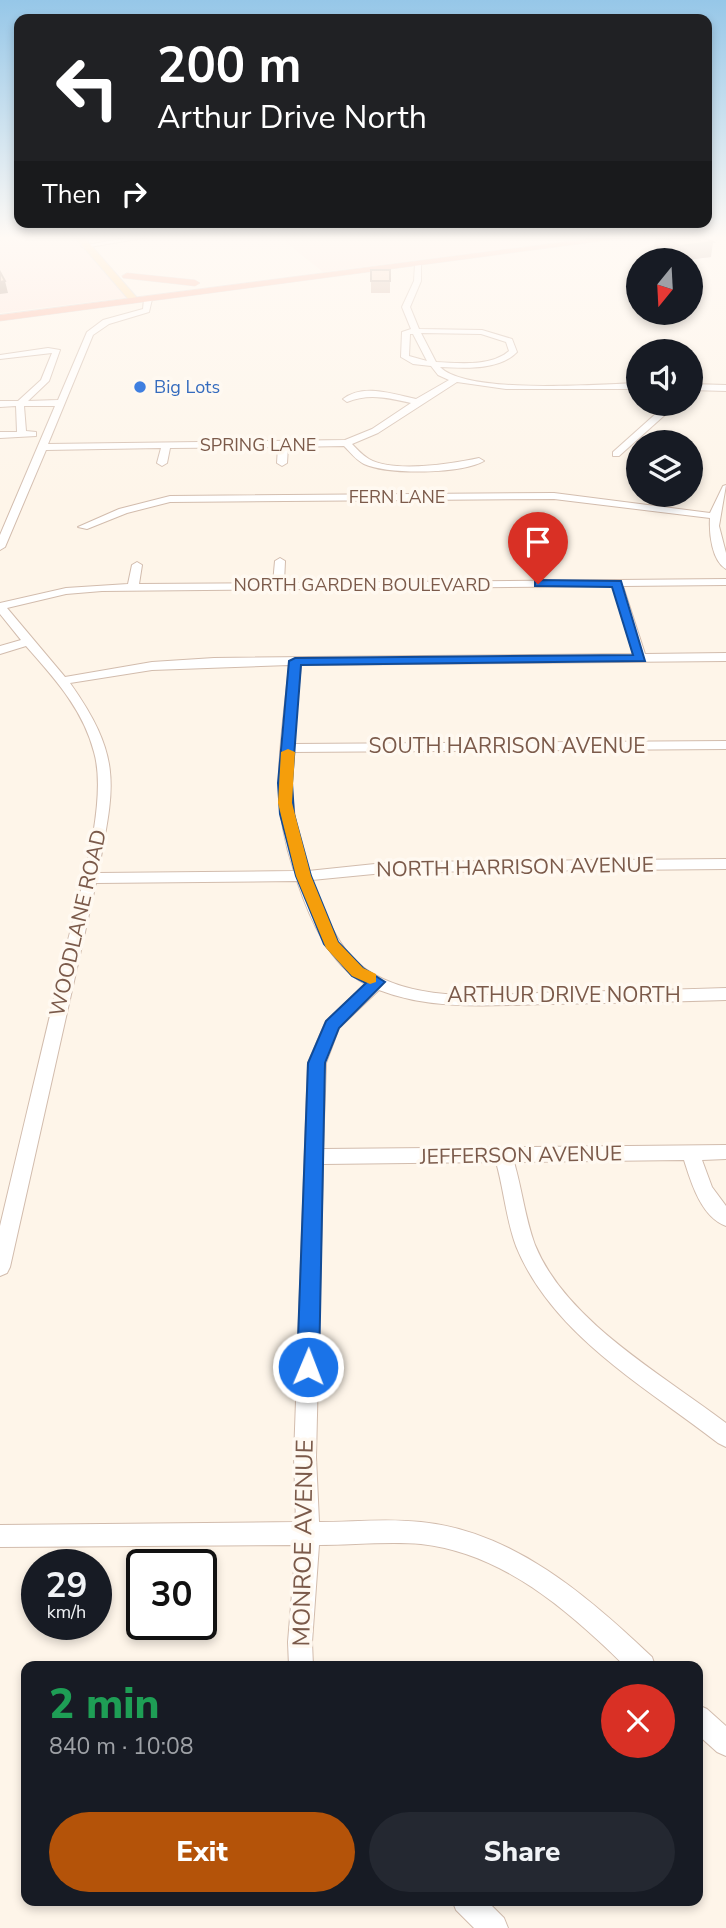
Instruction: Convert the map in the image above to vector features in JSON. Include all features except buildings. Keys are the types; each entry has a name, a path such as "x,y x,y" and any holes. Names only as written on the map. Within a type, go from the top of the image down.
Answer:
{"highway":[{"path":"86,338 88,325"}],"street":[{"path":"20,404 45,381 57,355 86,338 101,325"},
{"path":"414,325 442,374 455,380 484,385 626,386"},
{"path":"417,331 489,333 506,338 512,346 510,357 497,362 416,362 405,357 404,334 417,331"},
{"path":"0,547 4,530 42,447 86,338"},
{"path":"0,357 64,349"},
{"name":"SPRING LANE","path":"42,447 346,443 366,438 416,402 455,380"},
{"path":"703,387 726,388"},
{"path":"347,399 362,394 416,402"},
{"path":"0,404 60,403"},
{"path":"20,404 22,434"},
{"path":"616,454 658,416"},
{"path":"0,435 47,434"},
{"path":"346,443 367,462 380,465 459,465 479,461"},
{"path":"282,463 283,445"},
{"path":"162,463 166,446"},
{"path":"726,488 713,516 714,534 726,566"},
{"name":"FERN LANE","path":"83,527 123,511 170,499 554,496 713,516"},
{"path":"278,585 280,561"},
{"path":"132,587 137,565"},
{"name":"NORTH GARDEN BOULEVARD","path":"0,606 66,591 132,587 726,582"},
{"path":"617,583 640,658"},
{"name":"WOODLANE ROAD","path":"0,606 88,721 103,761 104,801 90,878 0,1267"},
{"path":"0,650 28,642"},
{"path":"60,681 152,666 295,661 726,657"},
{"name":"ARTHUR DRIVE NORTH","path":"295,661 285,803 303,876 332,944 358,972 403,992 492,999 726,994"},
{"name":"SOUTH HARRISON AVENUE","path":"289,748 726,745"},
{"name":"NORTH HARRISON AVENUE","path":"90,878 303,876 394,867 726,864"},
{"name":"MONROE AVENUE","path":"301,1661 308,1536 305,1457 317,1063 325,1037 342,1014 377,982"},
{"name":"JEFFERSON AVENUE","path":"316,1157 726,1152"},
{"path":"691,1153 702,1186 717,1210 726,1218"},
{"path":"503,1156 509,1175 513,1212 525,1244 533,1262 559,1298 612,1349 726,1436"},
{"path":"0,1536 308,1536 421,1533 452,1538 512,1560 570,1598 638,1661"},
{"path":"703,1722 726,1743"},
{"path":"472,1906 494,1928"}],"slow traffic":[{"path":"288,752 285,803 303,876 332,944 340,956 358,972 370,978"}],"place":[{"name":"Big Lots","path":"140,387"}],"route":[{"path":"308,1367 317,1063 325,1037 332,1025 377,982 358,972 340,956 326,934 303,876 287,814 284,793 295,661 640,658 617,583 538,584"}]}
